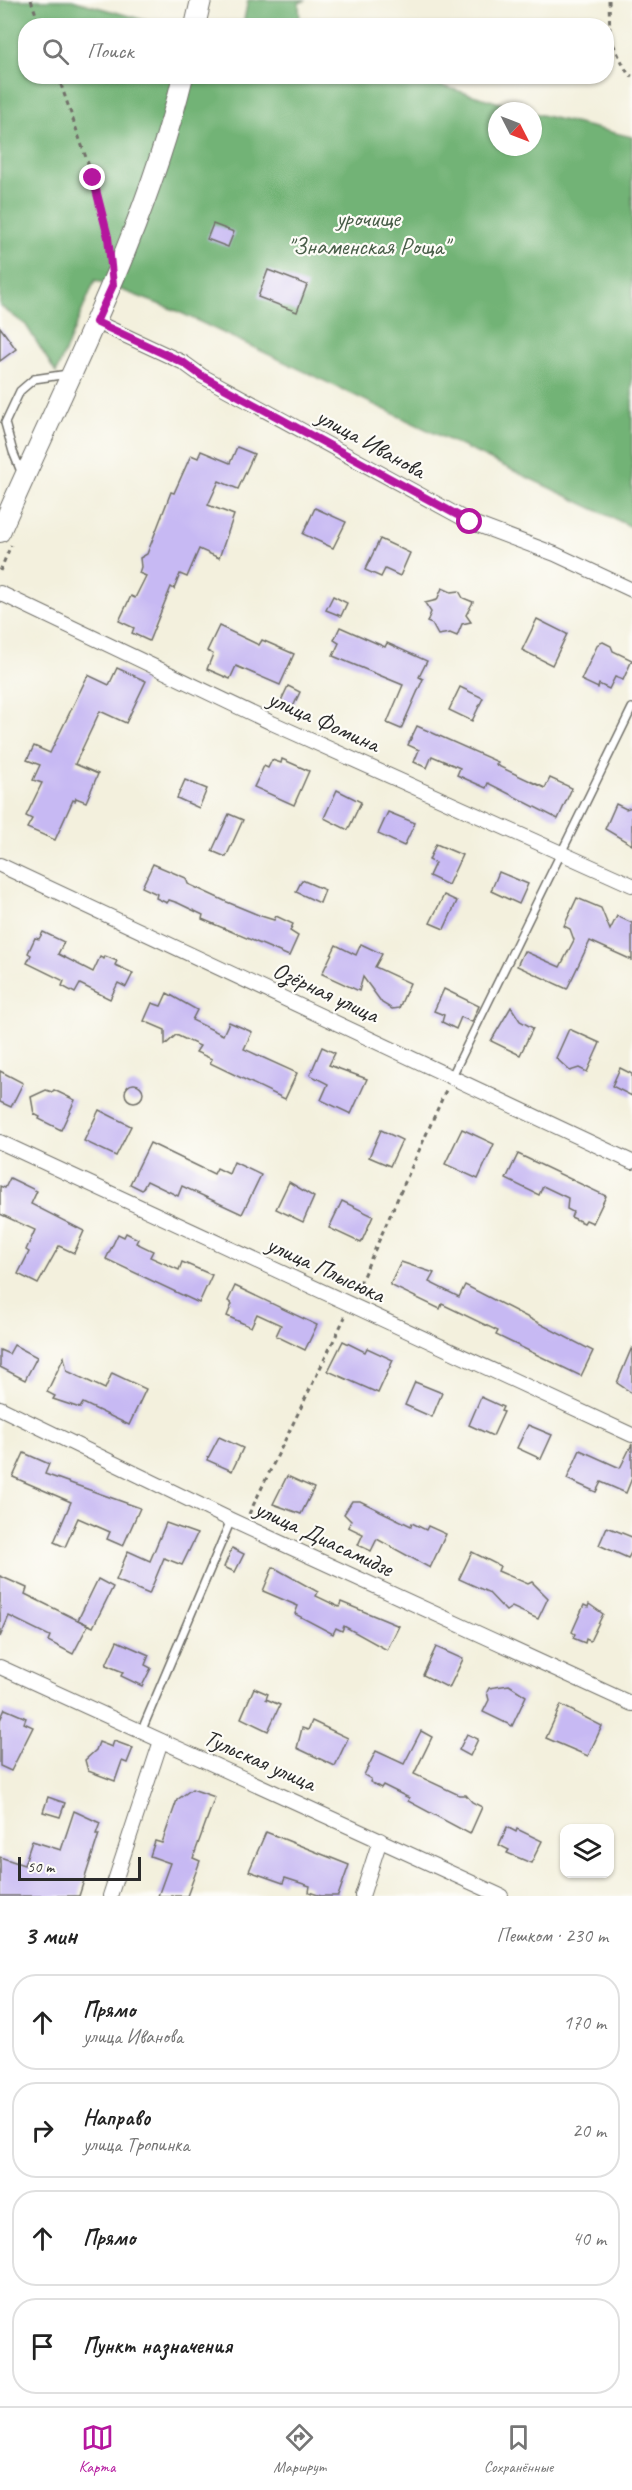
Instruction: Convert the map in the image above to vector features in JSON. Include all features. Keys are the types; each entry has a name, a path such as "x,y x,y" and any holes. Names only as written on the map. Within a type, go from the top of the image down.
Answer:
{"main road":[{"path":"197,18 201,0"},
{"path":"0,532 96,322 147,195 181,84"}],"street":[{"name":"улица Иванова","path":"96,322 184,363 202,376 470,522 555,554 632,590"},
{"name":"улица Фомина","path":"0,593 272,723 632,885"},
{"name":"Озёрная улица","path":"0,865 632,1162"},
{"name":"улица Плысюка","path":"0,1142 632,1436"},
{"name":"улица Диасамидзе","path":"0,1408 231,1520 632,1704"},
{"name":"Тульская улица","path":"0,1666 501,1896"},
{"path":"110,1896 161,1741"},
{"path":"362,1896 380,1840"}],"lane":[{"path":"24,477 13,452 5,423 20,391 34,379 50,375 73,374"},
{"path":"452,1076 560,851 632,708"},
{"path":"141,1732 231,1520"}],"path":[{"path":"31,0 37,18"},
{"path":"609,0 609,18"},
{"path":"614,46 628,74 632,76"},
{"path":"61,84 93,178 109,246"}],"green space":[{"name":"урочище \"Знаменская Роща\"","path":"0,0 72,0 137,18 18,18 18,84 436,84 497,102 488,102 488,156 542,156 542,115 632,137 632,527 177,311 95,280 56,373 26,325 0,306"},
{"path":"248,0 306,0 299,3 300,18 244,18"}],"building":[{"path":"213,224 234,232 228,247 207,239"},
{"path":"268,270 307,285 297,312 258,297"},
{"path":"0,327 16,349 0,361"},
{"path":"237,447 254,454 238,489 219,481 208,505 234,515 219,558 199,549 187,577 180,574 174,589 171,587 149,641 132,633 134,628 119,621 131,596 135,598 146,576 139,573 140,558 147,554 171,492 174,493 191,455 198,458 201,451 230,463"},
{"path":"315,508 346,522 333,548 303,534"},
{"path":"380,539 410,553 400,576 385,569 381,577 365,570"},
{"path":"442,588 451,592 459,591 463,598 473,602 466,615 471,622 462,624 457,636 450,633 438,635 432,624 427,622 431,612 425,603 437,600"},
{"path":"333,596 347,603 341,616 326,610"},
{"path":"537,619 567,634 552,665 522,650"},
{"path":"219,626 259,645 262,640 294,654 280,685 236,666 230,679 207,669 213,654 207,651"},
{"path":"340,627 385,647 387,643 427,661 419,677 423,679 401,729 387,723 403,685 333,656 339,643 334,640"},
{"path":"603,642 611,646 613,651 632,660 623,680 615,677 609,689 599,684 598,688 581,680 598,644"},
{"path":"117,668 146,681 126,723 100,711 75,764 98,774 86,802 76,798 75,801 73,800 55,840 27,828 32,819 26,816 42,783 33,780 40,765 27,760 34,746 50,753 88,675 109,685"},
{"path":"288,686 300,692 292,709 280,703"},
{"path":"460,687 483,698 472,721 449,710"},
{"path":"417,726 498,762 496,765 545,788 550,778 572,788 558,819 488,783 486,788 457,775 460,768 432,756 427,768 414,762 419,750 408,745"},
{"path":"282,759 309,771 294,805 254,787 264,766 268,768 272,760 281,763"},
{"path":"185,780 207,789 199,808 177,798"},
{"path":"337,790 361,802 348,830 324,818"},
{"path":"616,804 626,809 632,807 632,845 605,829"},
{"path":"388,812 415,823 404,846 378,834"},
{"path":"229,814 243,820 226,857 212,851"},
{"path":"436,844 462,855 448,885 429,876 435,863 429,860"},
{"path":"153,864 186,878 188,884 227,902 261,916 274,920 276,916 293,924 290,931 298,936 289,956 202,919 203,915 178,903 169,900 167,903 156,898 157,894 142,887"},
{"path":"499,872 528,884 519,904 491,891"},
{"path":"302,880 325,890 320,903 296,892"},
{"path":"444,895 457,901 444,929 430,923"},
{"path":"577,898 601,908 610,930 617,916 632,923 632,960 590,941 567,989 517,966 524,951 560,967 574,940 570,929 564,926"},
{"path":"43,932 64,942 58,954 93,972 100,957 104,959 105,956 117,961 115,965 133,973 126,987 118,983 110,999 80,984 75,993 62,986 64,981 27,963 31,955 28,953 35,938 39,939"},
{"path":"361,944 382,954 375,967 410,983 399,1008 392,1009 382,1003 363,977 359,991 322,974 336,945 356,955"},
{"path":"444,989 479,1006 472,1022 461,1017 456,1029 442,1022 444,1015 434,1011"},
{"path":"167,993 197,1010 192,1020 223,1035 229,1022 252,1032 244,1049 297,1073 285,1099 210,1063 212,1059 196,1052 200,1046 176,1035 165,1045 165,1030 144,1021 152,1003 161,1006"},
{"path":"511,1007 520,1021 533,1028 520,1055 491,1041"},
{"path":"569,1029 600,1043 587,1072 579,1068 570,1071 556,1058"},
{"path":"322,1047 335,1053 329,1065 367,1079 351,1114 321,1100 328,1084 310,1075"},
{"path":"620,1068 632,1074 632,1096 612,1086"},
{"path":"0,1071 23,1083 11,1107 0,1102"},
{"path":"134,1084 140,1087 143,1093 140,1099 134,1102 128,1099 125,1093 128,1087"},
{"path":"46,1090 52,1092 54,1090 75,1100 61,1130 34,1114 31,1097"},
{"path":"99,1110 131,1126 116,1156 84,1141"},
{"path":"462,1129 494,1144 478,1179 445,1164"},
{"path":"381,1130 402,1140 390,1166 369,1157"},
{"path":"150,1143 214,1174 217,1168 229,1174 234,1162 261,1175 242,1214 182,1186 178,1196 147,1181 142,1190 130,1184"},
{"path":"518,1154 606,1196 593,1223 586,1220 584,1223 571,1217 573,1212 567,1209 568,1198 543,1186 539,1195 506,1179"},
{"path":"10,1178 37,1191 31,1204 84,1231 74,1253 59,1246 38,1284 18,1274 29,1252 26,1250 35,1230 0,1214 0,1186 5,1188"},
{"path":"289,1182 314,1197 303,1222 276,1209"},
{"path":"342,1201 373,1216 361,1243 329,1228"},
{"path":"126,1233 138,1239 136,1243 153,1251 150,1257 179,1270 182,1262 212,1275 199,1303 106,1259 118,1234 124,1237"},
{"path":"401,1262 434,1273 429,1282 459,1297 465,1285 593,1351 581,1376 496,1335 498,1331 442,1304 440,1309 390,1285"},
{"path":"235,1286 317,1325 305,1350 276,1336 281,1325 257,1314 251,1327 227,1316 232,1304 228,1301"},
{"path":"343,1341 365,1352 367,1348 393,1360 378,1393 328,1371"},
{"path":"14,1345 37,1357 25,1380 0,1367 0,1350 9,1354"},
{"path":"632,1347 632,1393 617,1383"},
{"path":"64,1357 67,1371 105,1389 112,1373 146,1389 129,1425 83,1403 80,1408 53,1399 55,1396 47,1392"},
{"path":"415,1382 442,1393 432,1417 405,1405"},
{"path":"481,1397 503,1407 501,1411 504,1412 493,1436 469,1425"},
{"path":"528,1425 552,1435 541,1459 517,1448"},
{"path":"219,1437 243,1448 232,1471 207,1460"},
{"path":"632,1444 632,1478 626,1493 601,1482 596,1492 567,1479 580,1450 620,1468"},
{"path":"24,1453 49,1464 45,1474 140,1508 123,1546 107,1539 110,1532 78,1518 65,1547 54,1542 71,1502 13,1477"},
{"path":"287,1476 314,1488 301,1514 273,1504"},
{"path":"352,1501 360,1501 411,1526 412,1523 426,1530 428,1526 446,1534 430,1568 377,1539 371,1551 358,1545 363,1534 348,1527 351,1521 344,1514"},
{"path":"166,1523 197,1534 182,1565 164,1558 149,1594 116,1580 128,1551 150,1561"},
{"path":"607,1527 632,1537 632,1551 628,1558 599,1545"},
{"path":"232,1548 244,1554 235,1572 224,1567"},
{"path":"472,1552 500,1566 498,1571 528,1584 532,1582 548,1598 538,1619 512,1607 506,1611 488,1592 459,1579"},
{"path":"273,1567 318,1592 316,1596 339,1607 341,1602 399,1626 387,1650 344,1626 342,1631 336,1628 333,1634 295,1614 298,1606 263,1591"},
{"path":"0,1576 27,1588 25,1594 88,1625 73,1654 48,1641 50,1636 9,1616 0,1637"},
{"path":"98,1579 113,1587 93,1627 78,1620"},
{"path":"589,1604 603,1614 590,1641 586,1639 585,1643 573,1638 575,1634 572,1632 584,1605 588,1607"},
{"path":"117,1641 149,1655 145,1665 151,1668 142,1686 121,1676 123,1672 106,1665"},
{"path":"436,1647 463,1659 449,1688 423,1675"},
{"path":"509,1685 526,1696 512,1726 483,1712 489,1700 487,1692 489,1688"},
{"path":"254,1688 268,1694 266,1699 280,1705 268,1731 241,1718"},
{"path":"561,1705 602,1726 588,1756 546,1738"},
{"path":"5,1709 26,1718 24,1723 33,1727 11,1771 0,1766 0,1720"},
{"path":"312,1721 348,1738 335,1766 297,1748 302,1728 308,1730"},
{"path":"421,1731 432,1737 414,1774 459,1795 466,1795 472,1802 482,1807 470,1834 408,1801 409,1798 383,1785 381,1788 370,1782 371,1779 364,1775 376,1751 404,1764"},
{"path":"467,1734 478,1739 470,1756 459,1750"},
{"path":"114,1741 133,1748 127,1763 122,1761 115,1781 88,1771 85,1760 96,1750 99,1742 112,1747"},
{"path":"192,1789 215,1797 193,1858 200,1861 187,1896 158,1896 170,1863 150,1856 155,1841 162,1843 177,1800"},
{"path":"48,1797 65,1803 60,1817 43,1812"},
{"path":"74,1811 100,1823 96,1834 99,1834 79,1896 0,1896 0,1857 24,1865 32,1841 61,1850"},
{"path":"507,1827 516,1832 517,1829 542,1841 531,1863 507,1853 509,1850 499,1845"},
{"path":"266,1832 349,1865 338,1896 321,1896 309,1892 310,1886 285,1878 283,1883 249,1871"}],"route":[{"path":"93,178 108,237 113,285 96,322 184,363 202,376 470,522"}]}
